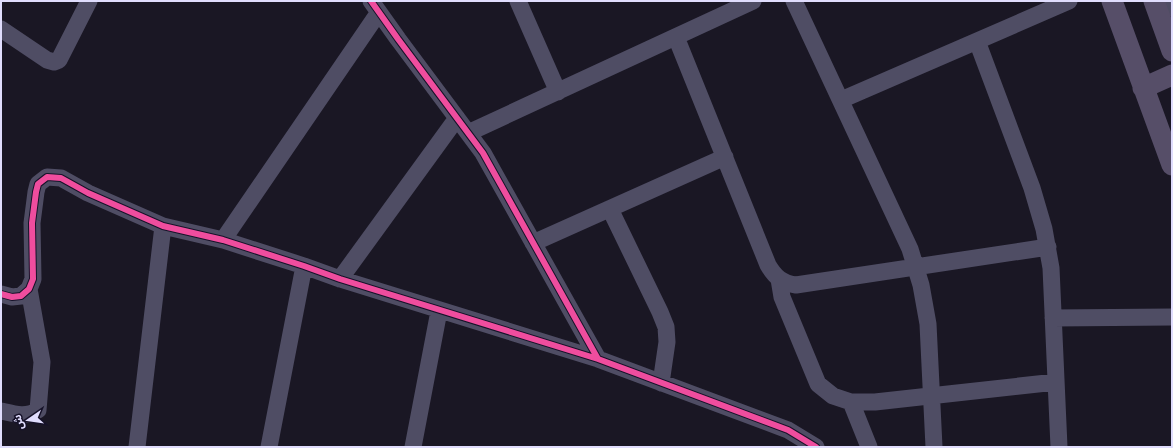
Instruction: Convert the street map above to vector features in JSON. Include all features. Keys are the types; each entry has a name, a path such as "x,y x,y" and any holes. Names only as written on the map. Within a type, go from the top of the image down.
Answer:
{"main road":[{"path":"1112,1 1172,165"},
{"path":"1161,5 1172,51"},
{"path":"1143,88 1172,75"}],"street":[{"path":"1,29 47,60 54,62 59,60 89,1"},
{"path":"518,1 558,92"},
{"path":"468,133 676,37 724,7 753,1"},
{"path":"794,1 910,249 916,267 921,284 928,324 934,447"},
{"path":"841,100 1069,1"},
{"path":"224,240 375,7 483,153 598,360"},
{"path":"676,37 772,273 787,284 796,285 1048,248"},
{"path":"978,41 1037,202 1048,248 1051,268 1060,447"},
{"path":"340,279 458,118"},
{"path":"533,243 725,157"},
{"path":"1,294 12,297 21,296 29,289 33,279 32,223 38,184 47,177 61,178 88,194 163,226 224,240 439,311 598,360 788,430 816,447"},
{"path":"610,209 666,327 667,342 661,383"},
{"path":"137,447 163,226"},
{"path":"269,447 304,266"},
{"path":"779,279 782,297 818,384 833,396 851,402 875,402 1056,382"},
{"path":"1,411 24,415 32,414 38,410 42,362 29,289"},
{"path":"414,447 439,311"},
{"path":"1053,318 1172,317"},
{"path":"851,402 869,447"}],"cycle path":[{"path":"371,1 483,153 598,359 788,430 816,447"},
{"path":"1,294 12,297 21,296 29,289 33,279 32,223 38,184 47,177 61,178 88,193 163,226 223,240 340,279 598,359"}]}
